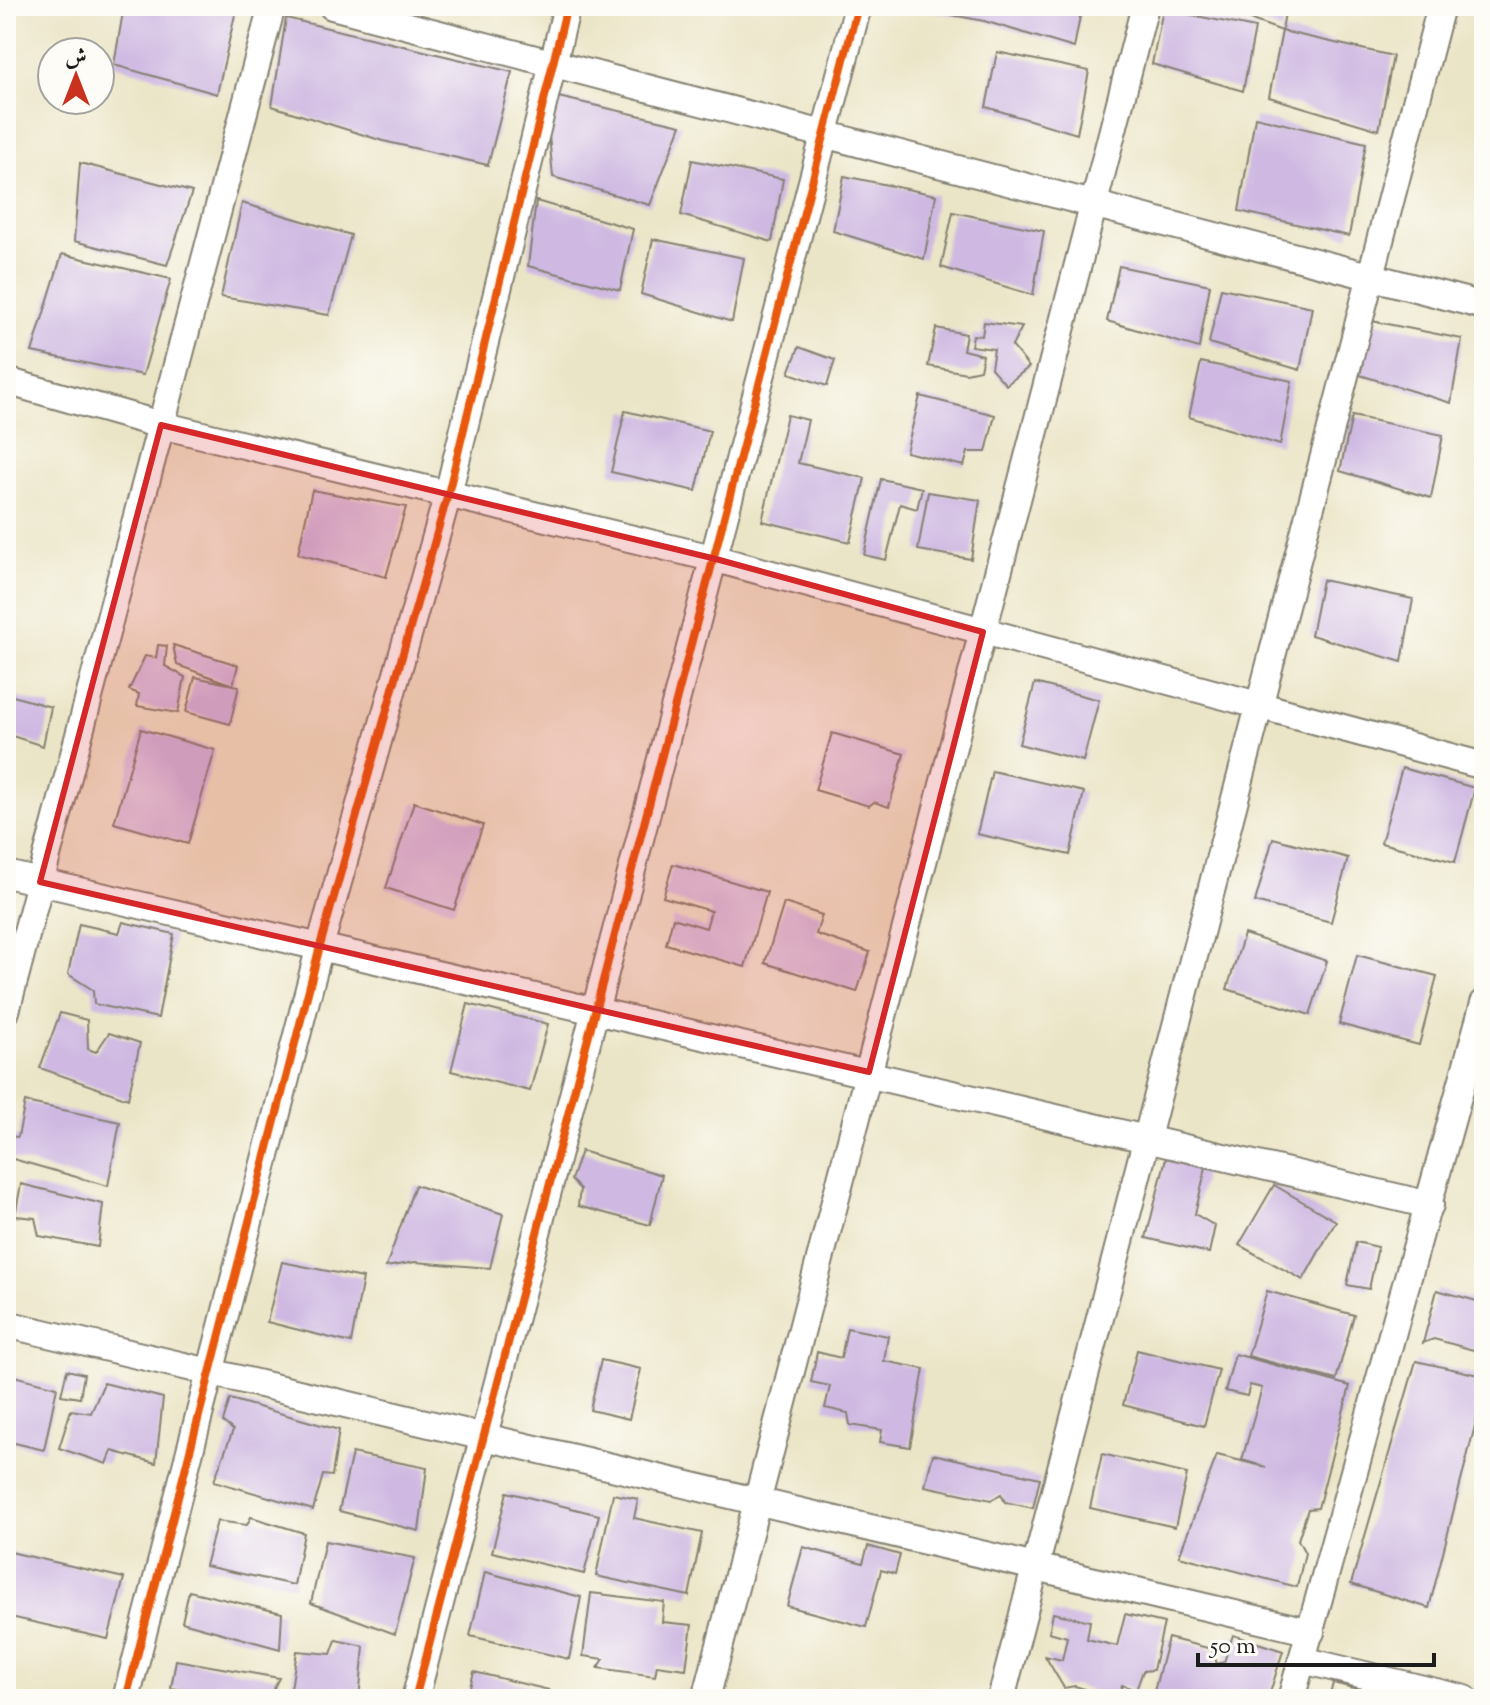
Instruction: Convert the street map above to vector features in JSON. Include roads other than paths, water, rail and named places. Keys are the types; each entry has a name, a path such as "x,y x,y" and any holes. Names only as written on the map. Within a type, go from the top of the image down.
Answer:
{"street":[{"path":"6,1011 272,6"},
{"path":"332,6 1484,306"},
{"path":"126,1699 320,946 448,494 567,6"},
{"path":"415,1699 716,559 858,6"},
{"path":"706,1699 1145,6"},
{"path":"1001,1699 1441,6"},
{"path":"6,381 161,425 716,559 1484,766"},
{"path":"6,874 869,1072 1430,1205"},
{"path":"1291,1699 1484,1003"},
{"path":"6,1324 1311,1632"},
{"path":"1302,1660 1465,1699"}]}
